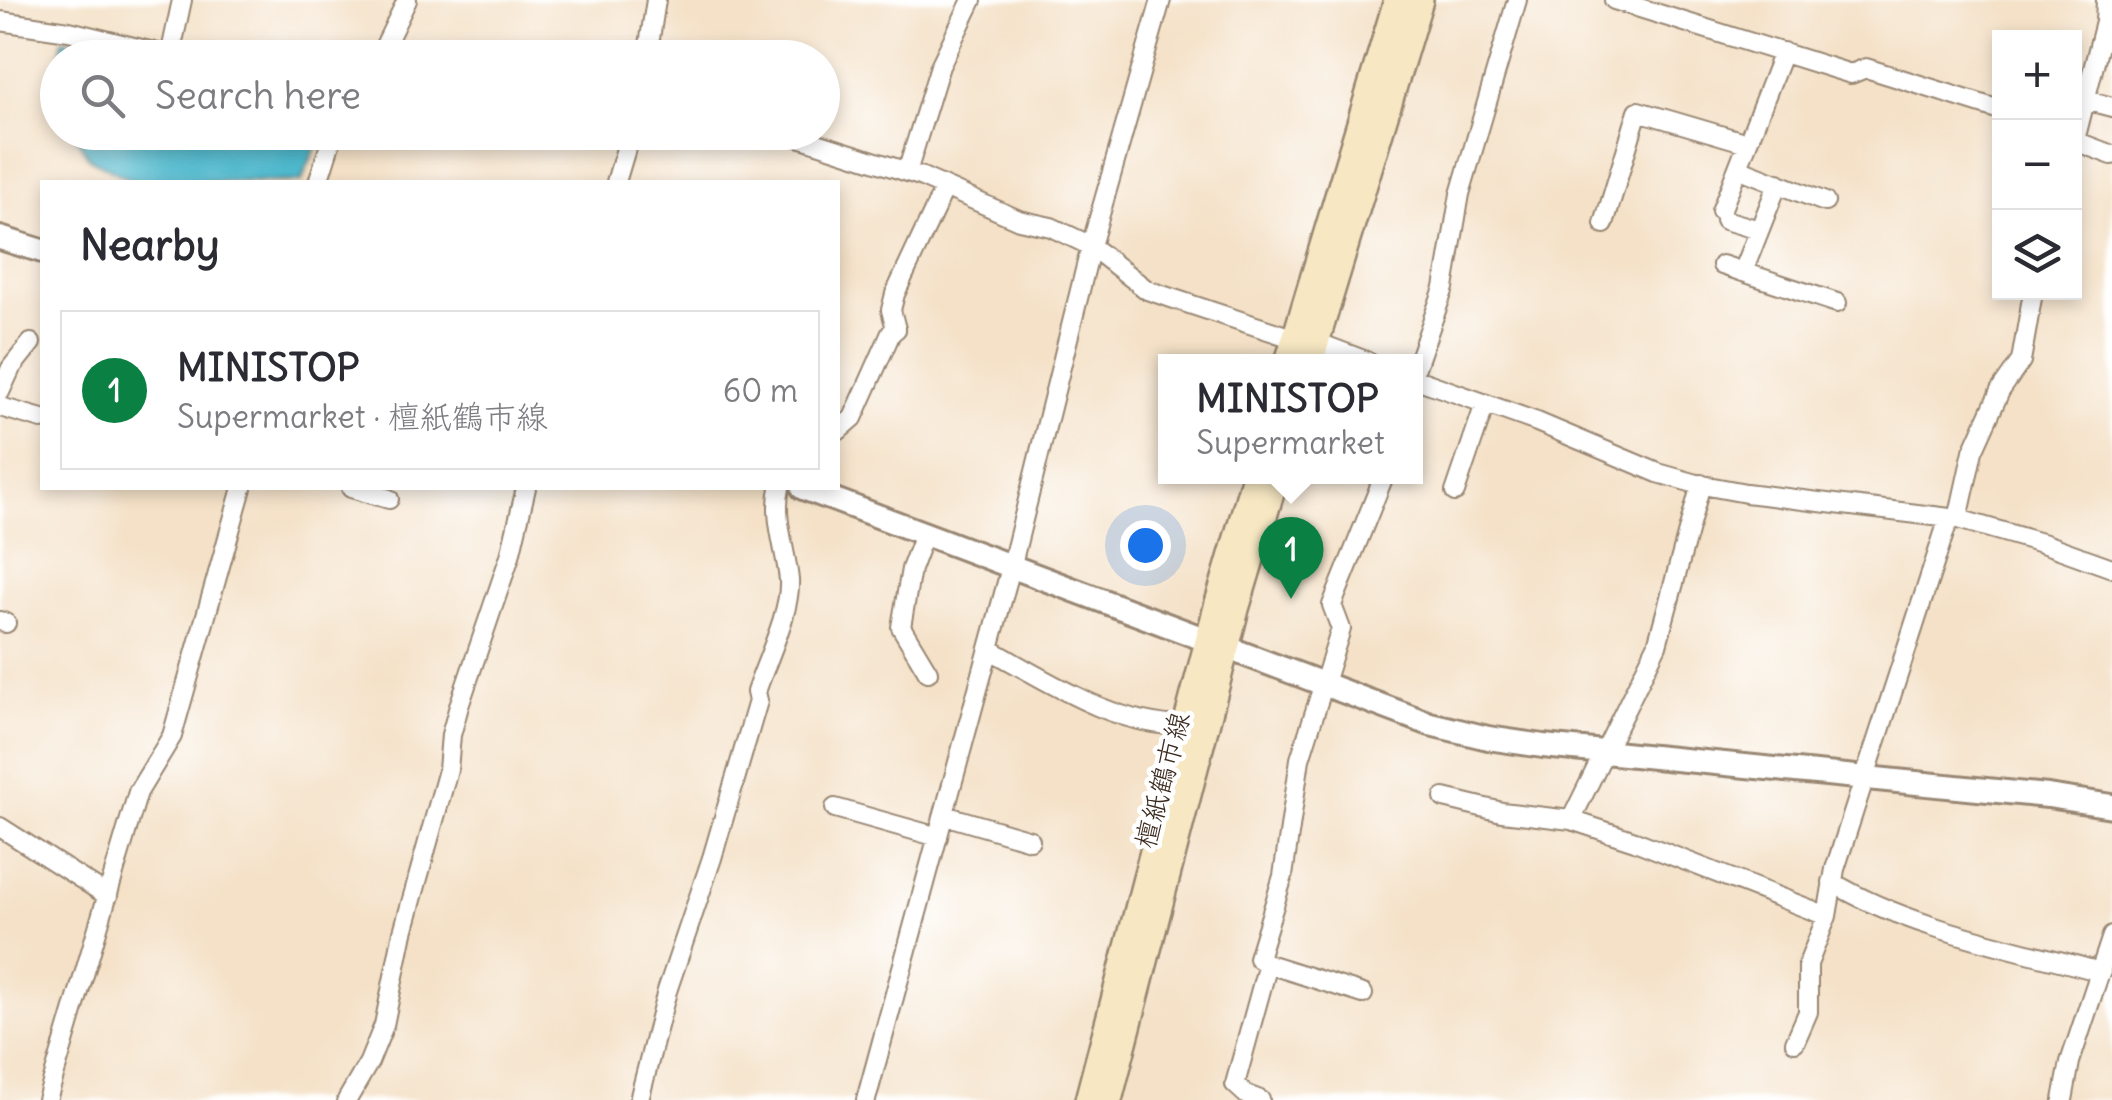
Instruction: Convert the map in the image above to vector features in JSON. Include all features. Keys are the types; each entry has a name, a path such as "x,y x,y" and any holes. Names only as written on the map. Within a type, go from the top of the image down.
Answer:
{"main road":[{"path":"1302,351 1397,0"},
{"path":"1302,351 1420,0"},
{"name":"檀紙鶴市線","path":"1109,1100 1252,484"},
{"name":"檀紙鶴市線","path":"1088,1100 1187,726 1218,644 1236,609 1274,484"}],"street":[{"path":"173,40 182,0"},
{"path":"388,40 407,0"},
{"path":"650,40 656,0"},
{"path":"907,172 940,66 972,0"},
{"path":"866,1100 1161,0"},
{"path":"1421,354 1444,288 1460,194 1517,0"},
{"path":"1614,0 1852,74 1866,68 1992,107"},
{"path":"2080,120 2108,22 2106,0"},
{"path":"0,21 105,40"},
{"path":"1760,230 1723,215 1783,52"},
{"path":"2086,100 2112,106"},
{"path":"1604,224 1638,112 1748,144"},
{"path":"2082,142 2112,155"},
{"path":"319,180 328,150"},
{"path":"617,180 626,150"},
{"path":"839,150 907,172 1018,220 1051,227 1092,246 1147,290 1302,351"},
{"path":"1738,168 1825,202"},
{"path":"1743,272 1778,183"},
{"path":"840,429 854,418 896,329 892,310 895,294 944,187"},
{"path":"0,238 40,250"},
{"path":"1722,265 1837,304"},
{"path":"1795,1042 1808,1012 1808,964 1827,916 1832,882 1865,777 1954,518 1973,451 2000,391 2021,361 2032,300"},
{"path":"0,392 6,364 31,343"},
{"path":"1423,382 1658,473 1746,494 1954,518 2112,568"},
{"path":"1455,492 1485,404"},
{"path":"0,407 40,418"},
{"path":"1364,994 1258,958 1285,865 1300,759 1340,629 1332,605 1381,484"},
{"path":"1572,820 1656,645 1701,484"},
{"path":"48,1100 138,792 172,736 241,490"},
{"path":"360,490 388,499"},
{"path":"348,1100 384,1025 403,932 448,770 458,706 510,556 520,490"},
{"path":"639,1100 667,991 758,702 756,692 788,600 780,490"},
{"path":"809,490 1430,724 1488,738 2112,806"},
{"path":"925,532 911,569 901,627 928,672"},
{"path":"989,649 1092,706 1187,726"},
{"path":"1444,798 1502,812 1572,820 1827,916"},
{"path":"836,808 938,837"},
{"path":"944,815 1030,840"},
{"path":"0,826 108,896"},
{"path":"1832,882 1852,894 1956,932 2102,972"},
{"path":"2063,1100 2070,1062 2112,936"},
{"path":"1260,1100 1235,1084 1268,964"}],"water":[{"path":"84,150 315,150 302,180 131,180 89,158"}],"place":[{"name":"MINISTOP","path":"1291,599"}]}
